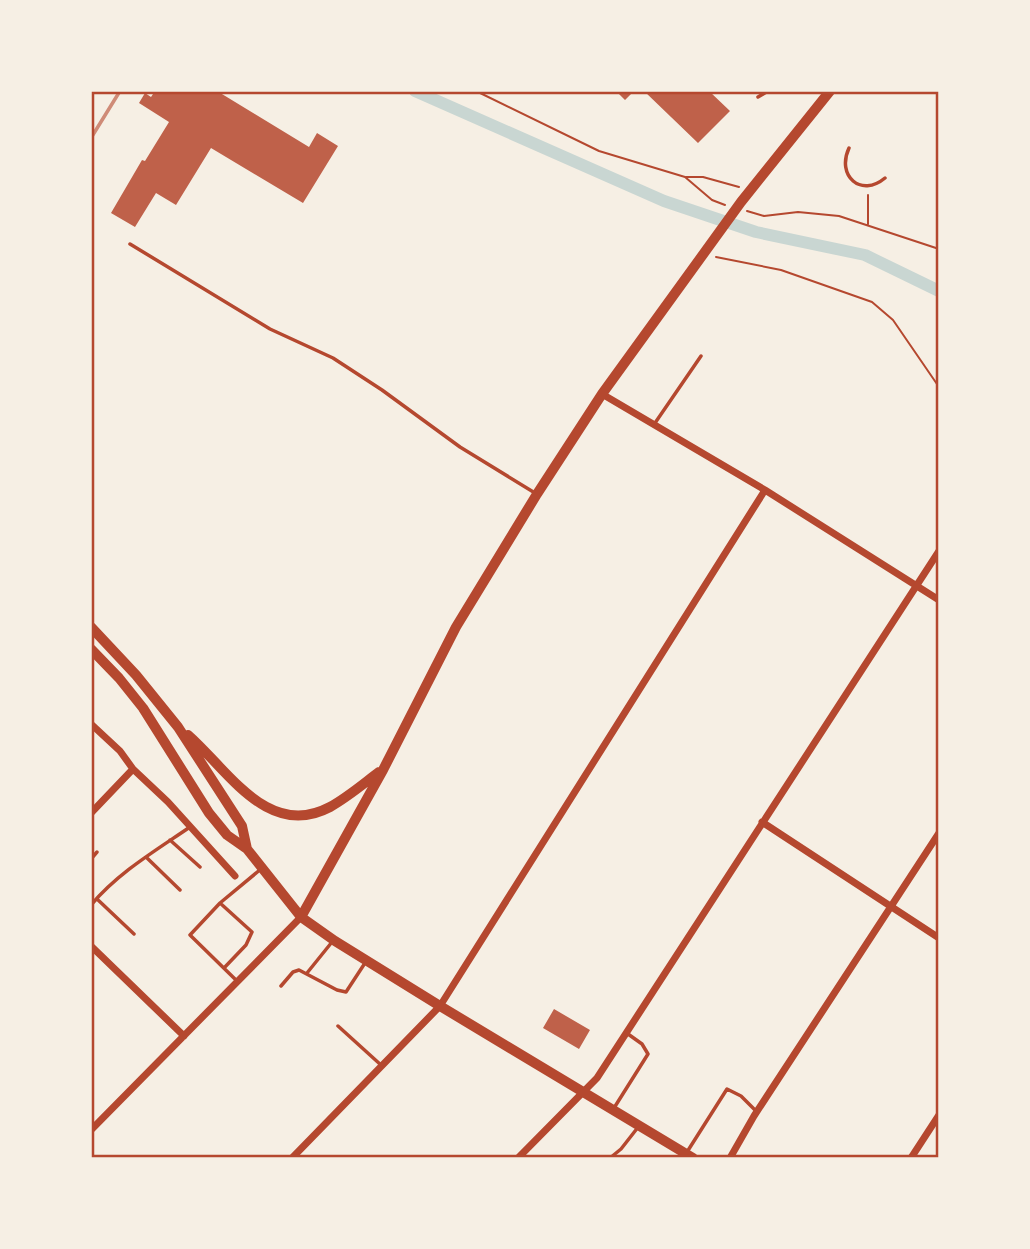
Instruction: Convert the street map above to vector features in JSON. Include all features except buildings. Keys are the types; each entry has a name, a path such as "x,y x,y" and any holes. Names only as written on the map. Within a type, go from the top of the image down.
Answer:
{"main road":[{"path":"301,917 383,770 456,628 537,494 602,394 749,191 830,91"},
{"path":"91,627 136,674 178,727 242,826 247,849"},
{"path":"91,649 119,678 143,709 209,813 227,835 247,849 301,917 333,940 440,1006 689,1156"},
{"path":"178,727 246,793 258,803 278,813 307,814 324,810 383,770"}],"street":[{"path":"602,394 765,490 939,600"},
{"path":"292,1158 440,1006 765,490"},
{"path":"518,1158 597,1079 939,551"},
{"path":"91,724 120,751 133,769 235,876"},
{"path":"91,813 133,769"},
{"path":"762,822 939,938"},
{"path":"730,1158 939,832"},
{"path":"91,1130 301,917"},
{"path":"91,946 184,1036"},
{"path":"911,1158 939,1115"}],"lane":[{"path":"758,97 768,91"},
{"path":"849,148 844,158 844,169 859,185 878,184 885,178"},
{"path":"130,244 271,329 333,358 460,447 537,494"},
{"path":"655,423 701,356"},
{"path":"91,905 114,880 191,827"},
{"path":"170,840 200,867"},
{"path":"91,859 97,852"},
{"path":"146,857 180,890"},
{"path":"237,981 190,935 220,903 262,868"},
{"path":"97,899 134,934"},
{"path":"220,903 252,932 246,945 224,968"},
{"path":"307,973 333,940"},
{"path":"281,986 293,972 299,970 346,992 367,961"},
{"path":"338,1026 381,1065"},
{"path":"613,1110 648,1054 642,1044 626,1032"},
{"path":"689,1156 727,1089 741,1096 757,1112"},
{"path":"610,1158 621,1149 639,1126"}],"path":[{"path":"475,91 599,151 685,177 703,177 749,191"},
{"path":"685,177 701,191"},
{"path":"868,186 868,225"},
{"path":"798,212 839,216 939,249"},
{"path":"706,251 720,258 781,270 873,302 888,313 939,387"}],"waterway":[{"path":"415,91 664,201 756,232 865,255 939,291"}],"railway":[{"path":"91,138 120,91"}]}
